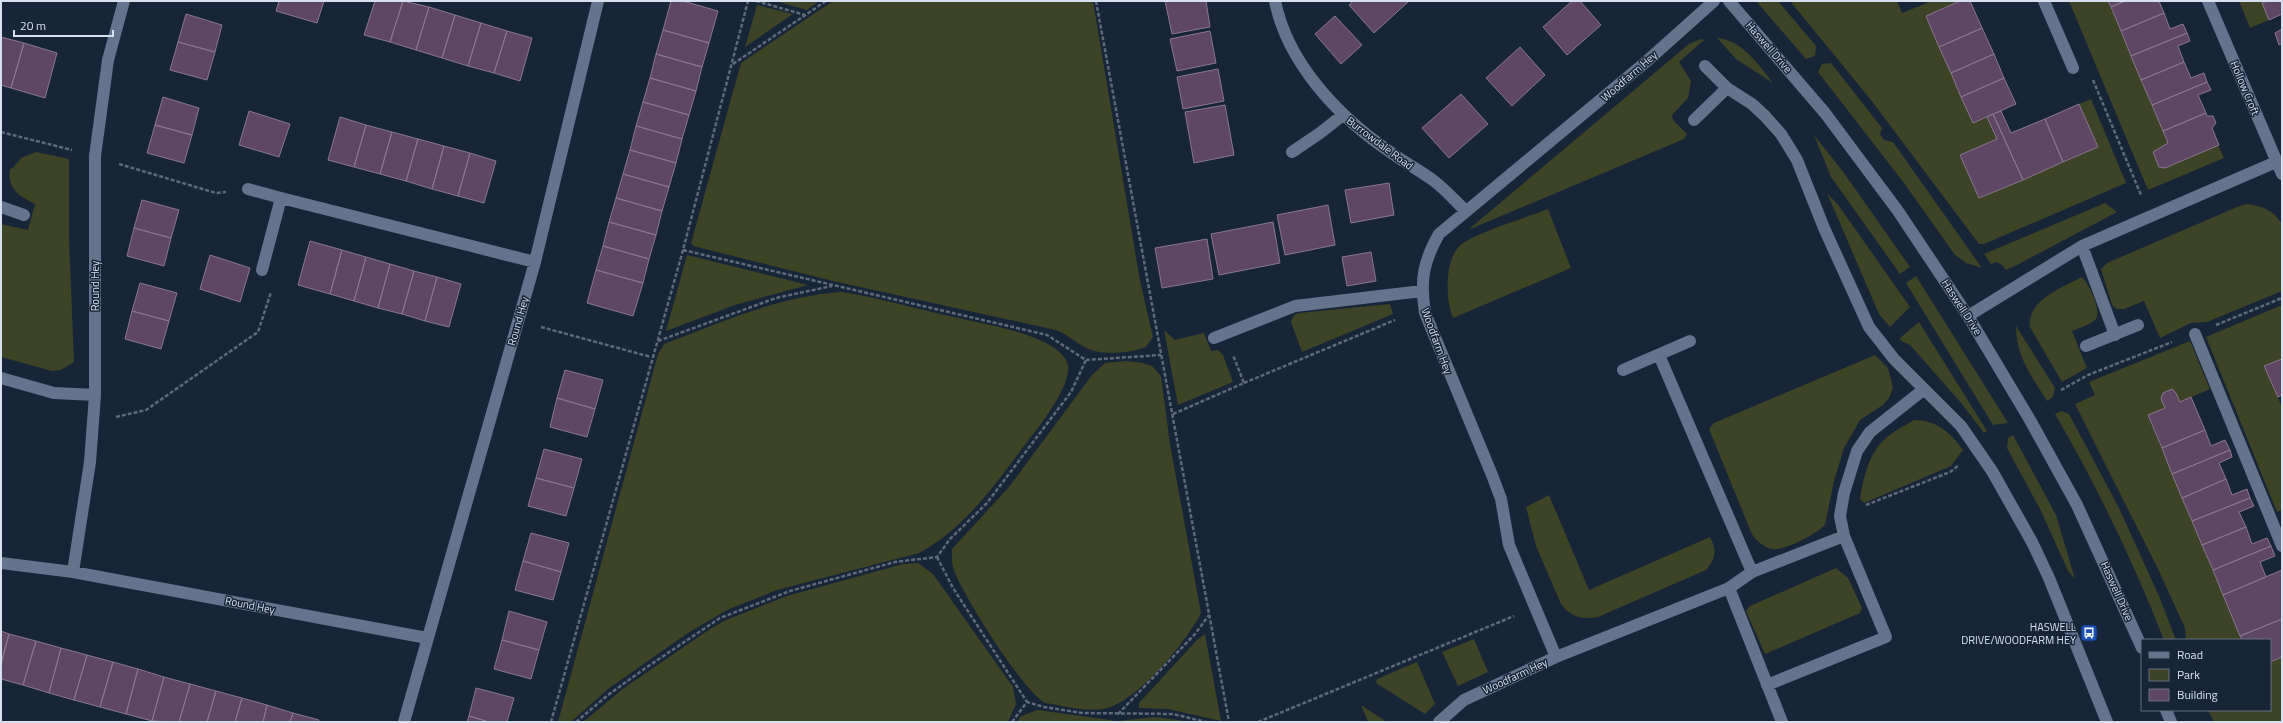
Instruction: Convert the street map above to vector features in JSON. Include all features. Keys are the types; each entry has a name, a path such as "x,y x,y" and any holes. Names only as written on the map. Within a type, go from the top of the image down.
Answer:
{"street":[{"name":"Round Hey","path":"73,572 90,462 95,395 95,156 108,60 124,1"},
{"name":"Round Hey","path":"404,722 535,262 598,1"},
{"name":"Burrowdale Road","path":"1275,1 1285,32 1302,65 1343,115 1386,149 1435,182 1466,211"},
{"name":"Woodfarm Hey","path":"1439,722 1464,700 1556,657 1536,606 1509,545 1501,499 1425,313 1422,291 1427,255 1439,234 1635,71 1714,1"},
{"name":"Haswell Drive","path":"1729,1 1824,113 1898,212 1968,316 2030,420 2077,505 2141,646"},
{"path":"2044,1 2073,68"},
{"name":"Hollow Croft","path":"2208,1 2282,174"},
{"path":"1705,66 1727,88 1752,104 1781,134 1797,160 1824,228 1869,327 1880,344 1923,390 1961,426 1977,452 1992,471 2032,542 2049,578 2107,722"},
{"path":"1694,120 1727,88"},
{"path":"1292,152 1320,134 1343,115"},
{"path":"1968,316 2082,246 2276,162"},
{"path":"248,189 535,262"},
{"path":"262,270 280,198"},
{"path":"1,206 24,215"},
{"path":"2082,246 2115,335"},
{"path":"1220,336 1295,306 1422,291"},
{"path":"2086,346 2138,325"},
{"path":"2195,334 2277,518 2282,546"},
{"path":"1623,370 1690,341"},
{"path":"1659,355 1752,572"},
{"path":"1,378 54,393 95,395"},
{"path":"1767,685 1886,637 1844,536 1840,516 1844,493 1858,451 1870,432 1923,390"},
{"path":"1556,657 1729,588 1752,572 1844,536"},
{"name":"Round Hey","path":"1,563 73,572 427,638"},
{"path":"1729,588 1782,722"},
{"path":"2166,711 2171,722"}],"path":[{"path":"551,722 651,357 658,341 683,250 748,1"},
{"path":"756,1 805,15"},
{"path":"732,64 826,1"},
{"path":"1096,1 1229,722"},
{"path":"2073,68 2093,79 2150,216"},
{"path":"1,132 95,156 216,193 248,189"},
{"path":"683,250 1047,335 1086,360 1161,355"},
{"path":"92,422 146,410 258,332 271,290 262,270"},
{"path":"658,341 776,298 834,286"},
{"path":"1173,414 1402,317 1397,294"},
{"path":"518,321 651,357"},
{"path":"1220,336 1244,383"},
{"path":"576,722 608,695 720,618 790,591 895,562 937,557 950,540 987,503 1071,392 1086,360"},
{"path":"1840,516 1950,472 1977,452"},
{"path":"937,557 953,588 1027,702 1044,708 1118,715 1173,714 1206,722"},
{"path":"1258,722 1536,606"},
{"path":"1118,715 1195,634 1210,614"},
{"path":"1012,722 1027,702"}],"green space":[{"path":"775,1 819,1 807,10"},
{"path":"833,1 1093,1 1140,281 1153,337 1146,347 1118,353 1097,352 1086,348 1056,330 833,281 693,246 691,243 741,63"},
{"path":"1756,1 1778,1 1816,46 1815,56 1806,59"},
{"path":"1790,1 1897,1 1902,13 1932,1 1960,1 1926,16 1973,123 1987,117 1997,139 1960,155 1979,198 2098,147 2079,104 2091,99 2126,183 1984,244 1979,244 1871,100"},
{"path":"2069,1 2108,1 2168,143 2153,152 2159,167 2165,168 2218,145 2224,158 2148,190"},
{"path":"2239,1 2267,1 2262,3 2269,20 2250,28"},
{"path":"757,5 793,14 745,47"},
{"path":"1717,38 1734,43 1742,48 1756,61 1773,83 1736,59"},
{"path":"1701,39 1704,40 1679,62 1691,81 1688,98 1672,115 1673,120 1687,134 1684,139 1468,230 1689,44"},
{"path":"1831,63 1882,128 1880,134 1884,140 1893,142 1982,268 1966,263 1955,255 1904,183 1818,72 1822,64"},
{"path":"1814,135 1844,173 1910,267 1900,274 1831,177"},
{"path":"36,152 69,159 69,238 74,362 61,370 52,371 1,357 1,224 28,230 35,204 19,195 12,187 10,182 10,169 13,168 21,158"},
{"path":"1827,193 1839,206 1910,307 1890,327 1879,314"},
{"path":"2105,203 2117,212 2006,270 2002,265 1996,262 1991,264 1984,254"},
{"path":"2247,204 2267,209 2275,215 2281,223 2282,291 2207,322 2191,323 2160,338 2144,301 2124,309 2117,309 2112,305 2101,269 2107,263"},
{"path":"1548,209 1571,268 1453,318 1450,310 1448,278 1449,267 1457,249 1463,243 1482,233"},
{"path":"687,255 808,285 735,305 666,331"},
{"path":"1916,276 2008,423 1993,425 1906,283"},
{"path":"2082,277 2094,298 2097,316 2095,320 2090,323 2072,331 2087,368 2062,382 2030,327 2030,318 2040,302 2047,296"},
{"path":"842,292 884,300 1000,327 1034,337 1059,351 1067,361 1068,374 1064,385 1045,419 990,491 964,519 935,543 919,553 777,590 727,610 688,633 608,689 571,722 558,722 658,354 664,344 773,304 819,294"},
{"path":"1390,304 1393,314 1302,352 1291,322 1294,315 1299,313"},
{"path":"2282,305 2282,359 2264,366 2282,407 2282,510 2277,512 2206,337"},
{"path":"1919,322 1987,431 1984,433 1962,404 1910,345 1901,341 1900,338"},
{"path":"2016,326 2055,388 2053,397 2047,401 2030,374 2022,356"},
{"path":"1164,330 1175,340 1204,333 1211,351 1218,350 1223,355 1233,382 1178,405"},
{"path":"2190,341 2210,389 2180,402 2176,393 2172,390 2163,393 2161,399 2165,408 2148,416 2242,639 2186,639 2185,628 2158,569 2075,404 2095,395 2089,382"},
{"path":"1875,355 1888,368 1893,388 1889,398 1883,405 1860,420 1844,448 1834,481 1825,525 1808,537 1792,545 1778,549 1765,547 1751,532 1709,429 1714,423"},
{"path":"1126,361 1143,363 1152,366 1161,376 1170,444 1201,613 1173,654 1159,670 1145,684 1116,705 1103,709 1089,710 1046,703 1036,696 1024,682 981,621 954,570 952,562 952,549 1009,487 1092,375 1105,363"},
{"path":"2061,411 2069,414 2119,508 2159,596 2176,639 2164,639 2114,525 2086,469 2055,414"},
{"path":"1914,420 1929,422 1942,428 1963,450 1951,466 1864,503 1860,499 1863,483 1875,451 1888,436"},
{"path":"2013,435 2056,515 2075,579 2068,571 2041,511 2007,448 2008,438"},
{"path":"1549,495 1589,590 1710,537 1714,546 1714,558 1706,570 1598,617 1582,618 1573,615 1561,604 1536,546 1526,507"},
{"path":"918,563 933,574 1013,687 1016,704 1008,722 583,722 624,688 710,629 726,620 787,596 903,564"},
{"path":"1836,568 1848,578 1862,608 1860,613 1765,654 1746,611 1750,606"},
{"path":"1205,634 1221,721 1168,709 1139,708 1139,703 1198,639"},
{"path":"1474,639 1488,672 1458,686 1442,652"},
{"path":"2282,657 2282,722 2214,722 2208,711 2271,711 2271,662"},
{"path":"1417,662 1435,704 1425,714 1376,683 1377,679"},
{"path":"1361,705 1387,722 1368,722"},
{"path":"1038,710 1117,721 1156,717 1193,722 1017,722 1021,716"}],"building":[{"path":"279,1 324,1 317,23 276,11"},
{"path":"375,1 403,1 390,42 364,35"},
{"path":"403,1 429,7 416,50 390,42"},
{"path":"671,1 683,1 718,11 709,43 663,30"},
{"path":"1165,1 1206,1 1210,27 1172,34"},
{"path":"1353,1 1408,2 1374,33 1349,5"},
{"path":"1572,1 1580,1 1601,25 1567,55 1543,27"},
{"path":"1960,1 1970,1 1982,28 1939,47 1926,16"},
{"path":"2108,1 2125,1 2111,7"},
{"path":"2125,1 2159,1 2164,13 2121,31 2111,7"},
{"path":"2267,1 2282,1 2282,14 2269,20 2262,3"},
{"path":"429,7 455,15 442,58 416,50"},
{"path":"2164,13 2170,29 2183,24 2187,33 2131,56 2121,31"},
{"path":"186,14 222,25 215,52 178,42"},
{"path":"455,15 481,23 468,66 442,58"},
{"path":"1335,16 1362,45 1341,64 1315,34"},
{"path":"481,23 507,31 494,73 468,66"},
{"path":"1982,28 1994,54 1951,73 1939,47"},
{"path":"2282,29 2282,43 2279,45 2275,33"},
{"path":"663,30 709,43 702,67 656,54"},
{"path":"507,31 532,38 520,81 494,73"},
{"path":"1210,31 1216,63 1177,71 1170,39"},
{"path":"2187,33 2190,41 2178,46 2184,62 2141,80 2131,56"},
{"path":"1,37 24,43 11,88 1,85"},
{"path":"178,42 215,52 207,80 170,70"},
{"path":"24,43 57,53 45,98 11,88"},
{"path":"1520,47 1545,75 1512,106 1486,78"},
{"path":"656,54 702,67 696,91 650,78"},
{"path":"1994,54 2004,78 1961,97 1951,73"},
{"path":"2184,62 2191,78 2204,73 2207,82 2152,105 2141,80"},
{"path":"1218,69 1224,101 1183,109 1177,77"},
{"path":"650,78 696,91 689,115 643,102"},
{"path":"2004,78 2016,104 1973,123 1961,97"},
{"path":"2207,82 2211,90 2198,95 2206,113 2163,131 2152,105"},
{"path":"1461,94 1488,124 1449,158 1422,128"},
{"path":"163,97 199,108 192,135 155,125"},
{"path":"643,102 689,115 682,139 636,126"},
{"path":"2079,104 2098,147 2063,162 2045,119"},
{"path":"1225,105 1234,155 1194,163 1185,112"},
{"path":"249,111 290,124 279,157 239,145"},
{"path":"2001,111 2011,133 2045,119 2063,162 2023,180 1993,114"},
{"path":"2206,113 2207,116 2213,116 2216,123 2212,128 2219,145 2165,168 2159,167 2153,152 2168,143 2163,131"},
{"path":"1993,114 2023,180 1979,198 1960,155 1997,139 1987,117"},
{"path":"340,117 366,125 354,167 328,160"},
{"path":"155,125 192,135 184,163 147,153"},
{"path":"366,125 392,132 380,174 354,167"},
{"path":"636,126 682,139 676,163 630,150"},
{"path":"392,132 418,139 406,181 380,174"},
{"path":"418,139 444,146 432,189 406,181"},
{"path":"444,146 470,153 458,196 432,189"},
{"path":"630,150 676,163 669,187 623,174"},
{"path":"470,153 496,161 484,203 458,196"},
{"path":"623,174 669,187 662,211 616,198"},
{"path":"1389,183 1394,215 1351,223 1345,190"},
{"path":"616,198 662,211 656,235 609,222"},
{"path":"142,200 179,210 171,238 134,228"},
{"path":"1328,205 1335,245 1285,255 1277,215"},
{"path":"609,222 656,235 649,259 603,246"},
{"path":"1273,222 1280,263 1219,275 1211,234"},
{"path":"134,228 171,238 164,266 127,256"},
{"path":"1207,239 1213,279 1162,288 1155,248"},
{"path":"310,241 342,250 330,294 298,285"},
{"path":"603,246 649,259 643,283 596,270"},
{"path":"342,250 366,257 354,301 330,294"},
{"path":"1371,252 1376,281 1347,286 1342,257"},
{"path":"210,255 250,268 240,302 200,289"},
{"path":"366,257 390,264 378,308 354,301"},
{"path":"390,264 414,271 402,314 378,308"},
{"path":"596,270 643,283 633,316 587,303"},
{"path":"414,271 437,277 425,321 402,314"},
{"path":"437,277 461,284 449,327 425,321"},
{"path":"140,283 177,293 169,321 132,311"},
{"path":"132,311 169,321 161,349 125,339"},
{"path":"2282,359 2282,395 2278,397 2264,366"},
{"path":"565,370 603,380 595,409 557,398"},
{"path":"2172,389 2176,393 2180,402 2191,397 2205,430 2162,448 2148,415 2165,408 2161,399 2163,393"},
{"path":"557,398 595,409 587,437 550,427"},
{"path":"2205,430 2211,446 2225,440 2230,450 2172,474 2162,448"},
{"path":"544,449 582,459 574,488 536,478"},
{"path":"2230,450 2232,457 2219,463 2226,479 2182,498 2172,474"},
{"path":"536,478 574,488 566,516 528,506"},
{"path":"2226,479 2232,495 2247,489 2250,498 2192,521 2182,498"},
{"path":"2250,498 2254,506 2239,512 2246,527 2202,545 2192,521"},
{"path":"2246,527 2252,544 2267,538 2271,546 2213,570 2202,545"},
{"path":"531,533 569,543 561,572 523,561"},
{"path":"2271,546 2275,556 2260,562 2266,577 2223,595 2213,570"},
{"path":"523,561 561,572 553,600 515,590"},
{"path":"2282,570 2282,619 2240,636 2223,595"},
{"path":"509,611 547,622 539,650 502,640"},
{"path":"2282,619 2282,657 2271,662 2271,639 2242,639 2240,636"},
{"path":"1,631 9,634 1,664"},
{"path":"9,634 36,641 23,685 1,679 1,664"},
{"path":"502,640 539,650 531,679 494,669"},
{"path":"36,641 61,648 49,693 23,685"},
{"path":"61,648 87,655 74,700 49,693"},
{"path":"87,655 113,662 100,707 74,700"},
{"path":"113,662 138,669 126,714 100,707"},
{"path":"138,669 164,677 152,721 126,714"},
{"path":"164,677 190,684 179,722 152,721"},
{"path":"190,684 216,691 207,722 179,722"},
{"path":"476,688 514,698 507,722 489,722 469,716"},
{"path":"216,691 242,698 235,722 207,722"},
{"path":"242,698 267,705 263,722 235,722"},
{"path":"267,705 293,713 290,722 263,722"},
{"path":"293,713 319,720 318,722 290,722"},
{"path":"469,716 489,722 467,722"}],"place":[{"name":"HASWELL DRIVE/WOODFARM HEY","path":"2089,633"}]}
